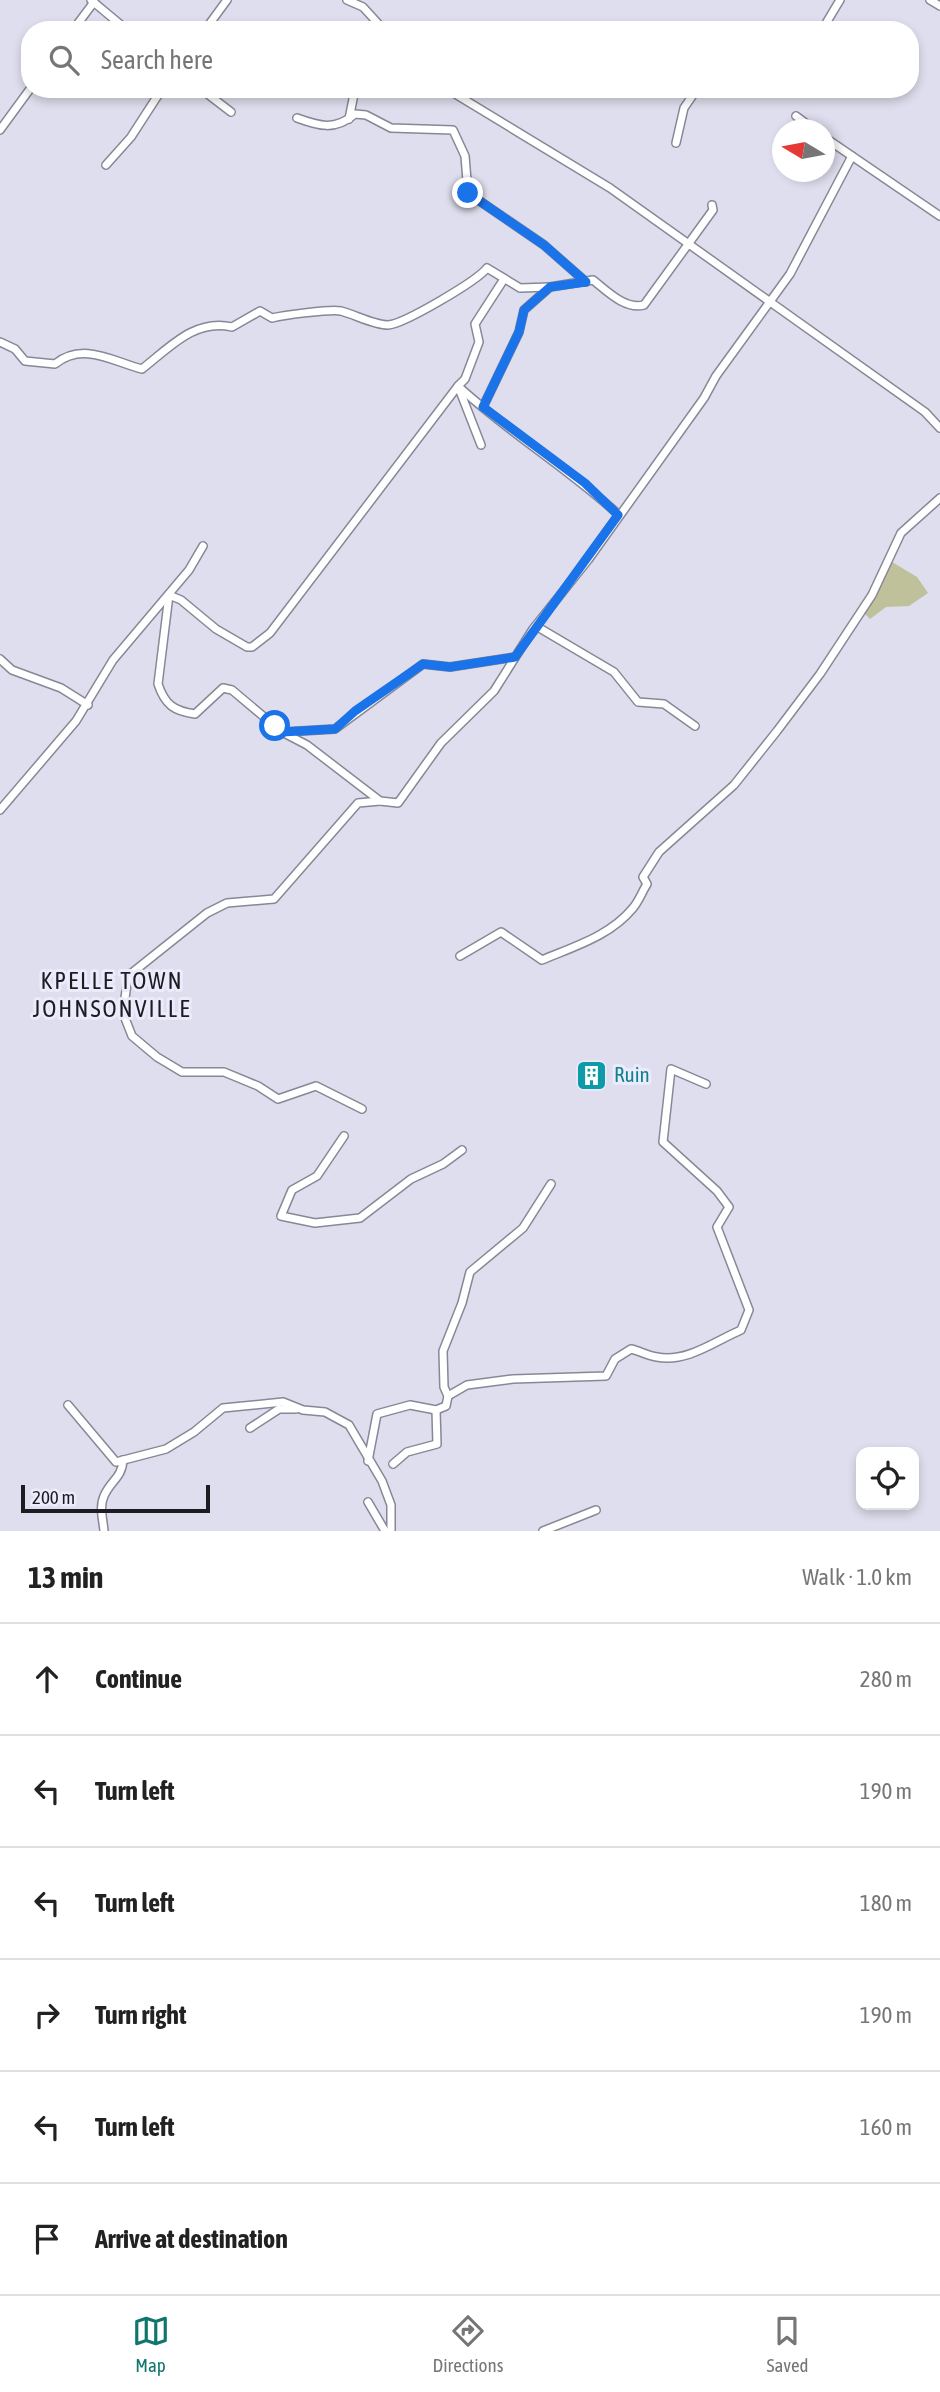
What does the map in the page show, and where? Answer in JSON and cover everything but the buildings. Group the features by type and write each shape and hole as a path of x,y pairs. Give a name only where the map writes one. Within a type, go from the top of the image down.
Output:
{"street":[{"path":"212,21 227,0"},
{"path":"347,0 363,7 376,21"},
{"path":"827,21 840,0"},
{"path":"930,0 940,6"},
{"path":"79,21 92,1 116,21"},
{"path":"0,130 23,98"},
{"path":"106,164 131,137 156,98"},
{"path":"213,98 231,112"},
{"path":"349,119 353,98"},
{"path":"463,98 547,147 687,243 925,412 940,428"},
{"path":"676,143 684,108 691,98"},
{"path":"297,118 323,128 349,119 355,114 366,115 391,128 453,130 465,156 468,193 544,245 586,282"},
{"path":"796,116 800,119"},
{"path":"835,144 940,216"},
{"path":"362,1110 316,1086 278,1099 258,1086 224,1072 182,1072 132,1036 122,1013 128,976 207,913 227,903 274,899 358,803 398,803 441,743 494,691 536,626 704,398 768,302 790,274 852,156"},
{"path":"0,342 15,349 25,361 55,364 66,355 81,353 124,360 130,366 142,369 192,330 218,324 232,327 260,311 272,318 289,313 311,315 338,310 389,325 422,311 487,268 520,288 593,281 615,298 636,307 644,305 713,209 712,205"},
{"path":"0,810 88,705 113,660 133,640 163,598 169,595 181,600 216,629 247,647 259,643 293,604 323,560 465,379 479,342 475,324 504,279"},
{"path":"483,407 519,332 524,310 550,287"},
{"path":"458,386 585,483 618,515"},
{"path":"458,386 481,445"},
{"path":"460,956 501,932 542,960 598,937 620,921 637,902 647,884 643,877 645,871 659,852 734,785 777,731 820,674 872,595 901,533 940,498"},
{"path":"203,546 169,595 158,684 162,698 174,710 195,714 223,688 232,690 282,732 307,745 380,801"},
{"path":"536,626 614,672 638,702 664,704 695,726"},
{"path":"282,732 335,729 355,711 423,664 450,667 515,657"},
{"path":"0,659 12,670 61,688 88,705"},
{"path":"448,1396 467,1385 513,1379 569,1375 606,1376 615,1359 631,1349 655,1357 674,1359 703,1349 741,1330 749,1310 717,1227 729,1207 717,1191 663,1142 671,1069 706,1084"},
{"path":"344,1136 317,1176 292,1190 281,1216 315,1223 360,1218 411,1179 443,1164 462,1150"},
{"path":"368,1462 377,1414 410,1405 436,1410 446,1406 448,1396 444,1387 443,1351 462,1303 470,1272 523,1228 551,1184"},
{"path":"68,1405 116,1462 166,1449 194,1432 223,1408 284,1402 303,1410"},
{"path":"250,1428 279,1409 325,1412 349,1425 368,1462 382,1481 391,1505 391,1531"},
{"path":"393,1464 407,1452 437,1444 436,1410"},
{"path":"104,1531 101,1505 105,1493 122,1475 123,1460"},
{"path":"368,1502 385,1531"},
{"path":"544,1531 596,1510"}],"green space":[{"path":"892,562 917,577 928,593 909,606 886,607 870,619 861,610"}],"place":[{"name":"Ruin","path":"591,1075"}],"district":[{"name":"KPELLE TOWN JOHNSONVILLE","path":"112,995"}],"route":[{"path":"275,726 282,732 335,729 355,711 423,664 450,667 515,657 533,629 588,560 618,515 585,483 483,407 519,332 524,310 550,287 586,282 544,245 499,217 468,193"}]}
